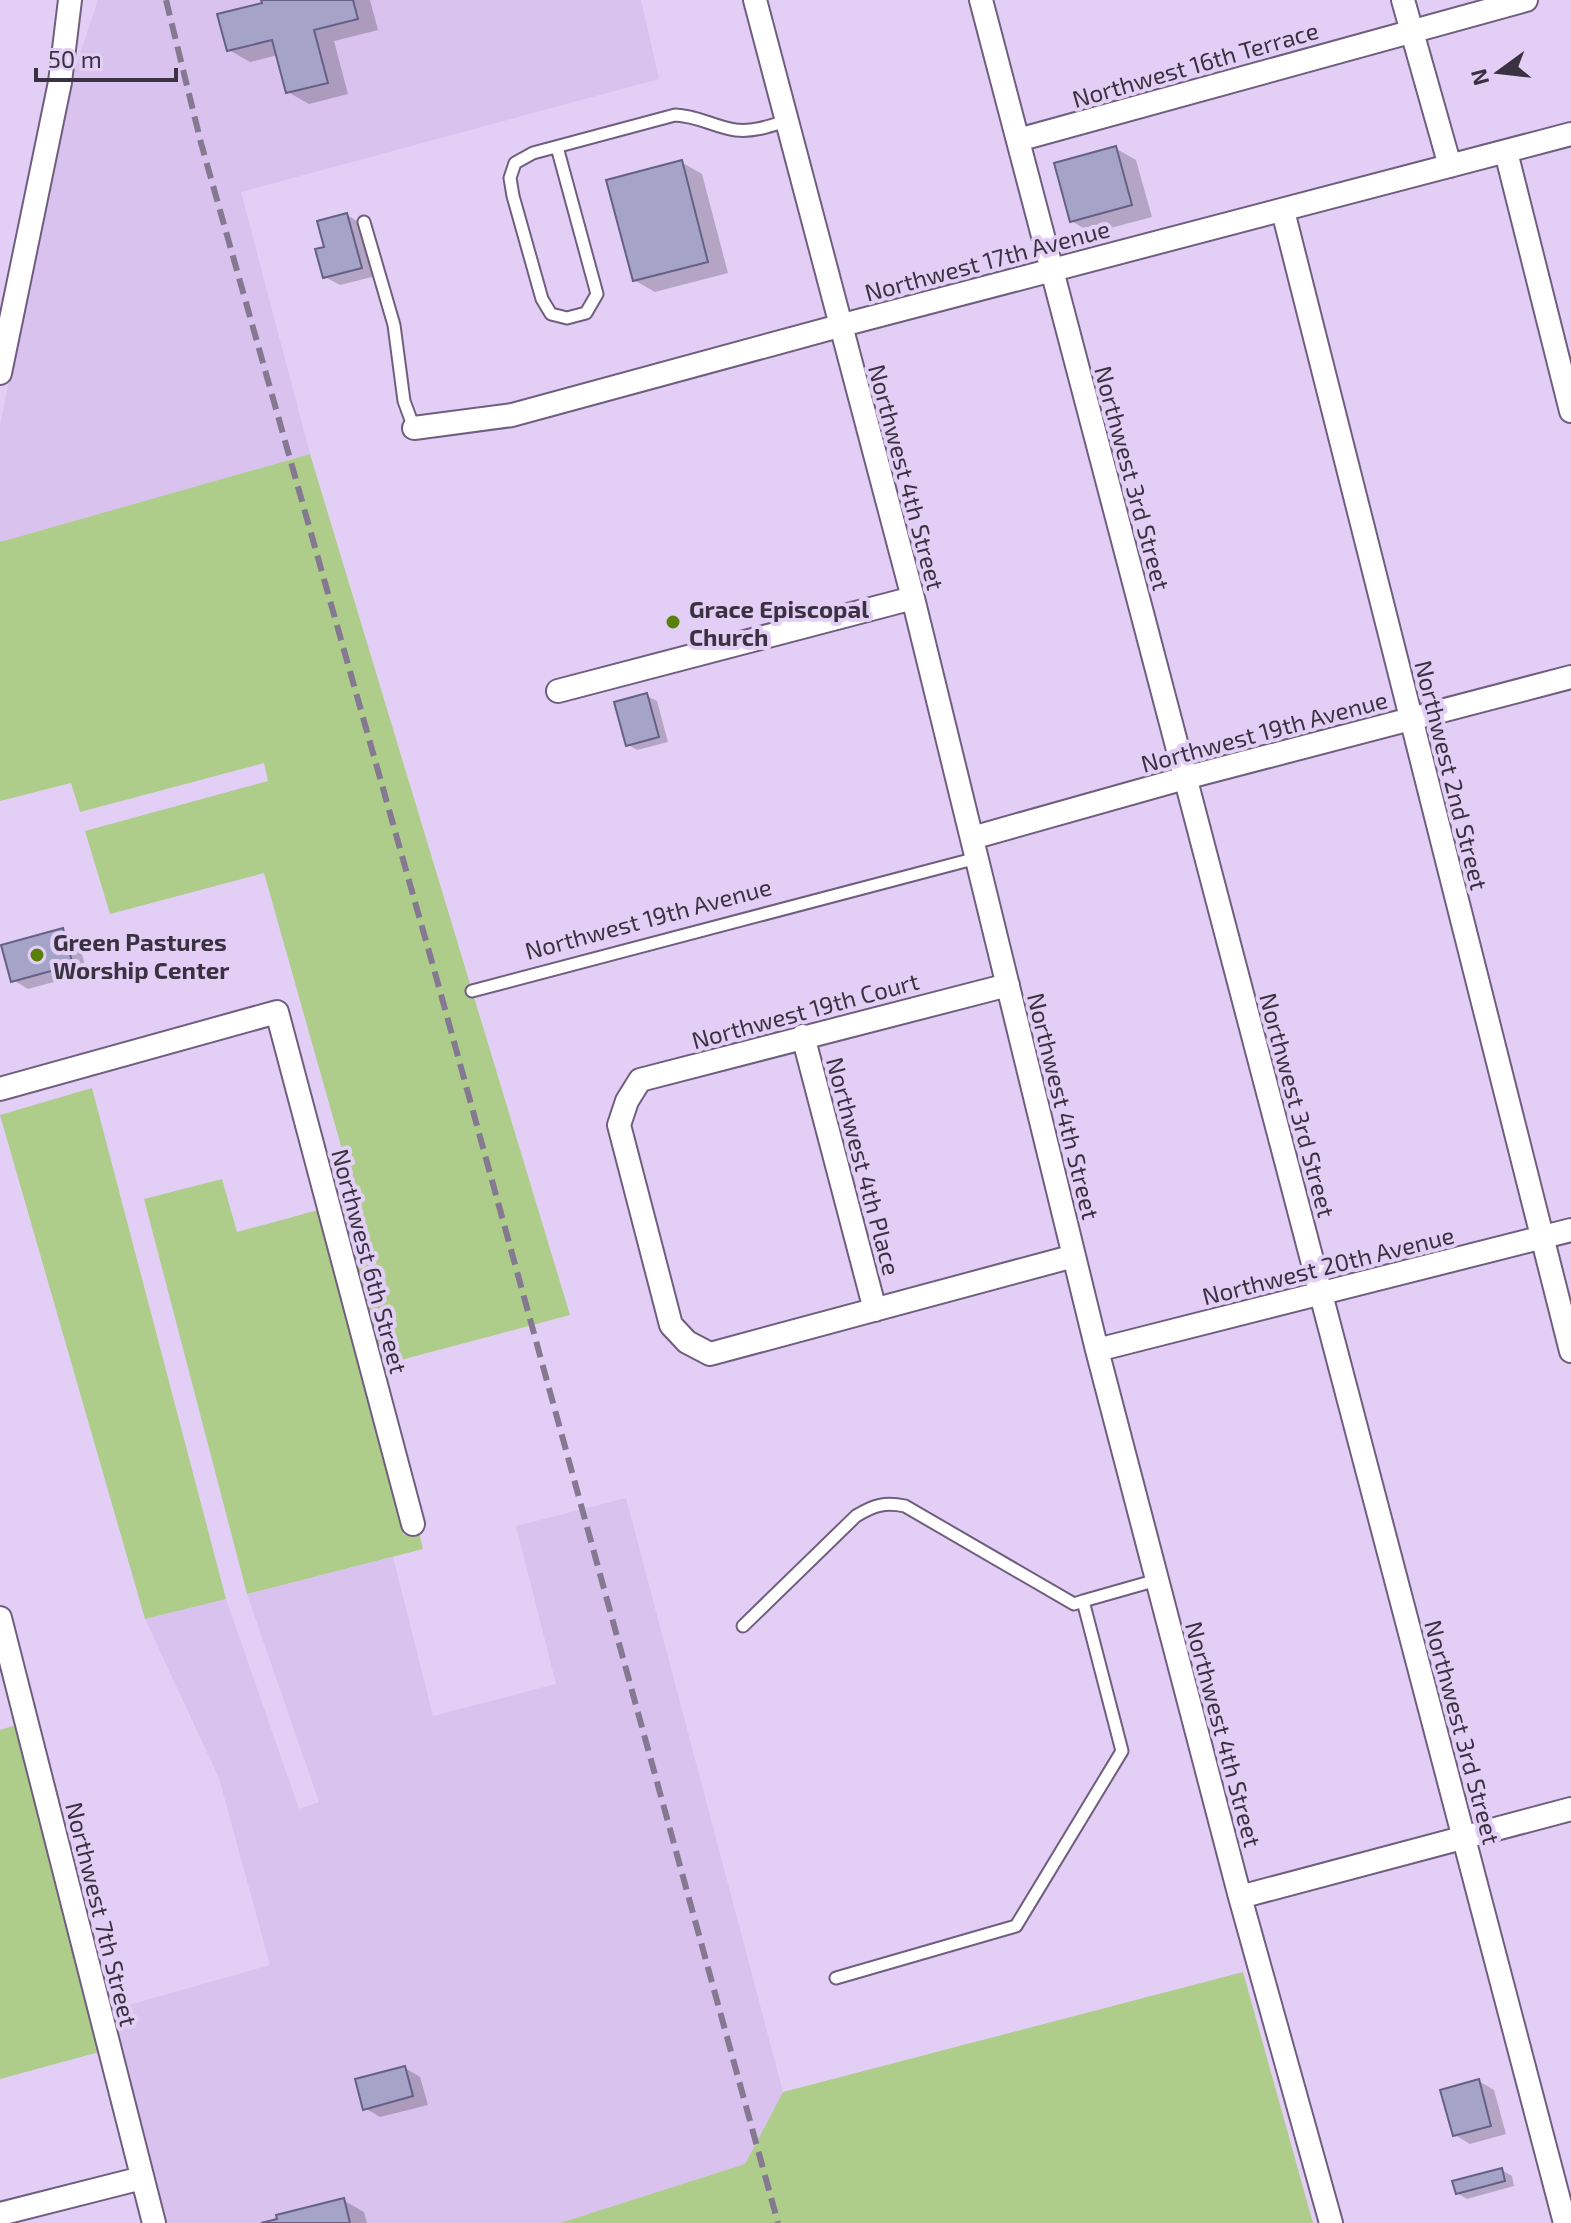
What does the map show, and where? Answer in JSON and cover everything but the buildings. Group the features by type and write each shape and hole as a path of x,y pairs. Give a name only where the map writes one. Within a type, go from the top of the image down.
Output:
{"street":[{"path":"0,373 60,82 70,0"},
{"path":"60,82 87,0"},
{"name":"Northwest 4th Street","path":"755,0 913,598 1097,1350 1240,1897 1331,2223"},
{"name":"Northwest 3rd Street","path":"981,0 1464,1838 1564,2190 1565,2223"},
{"path":"1403,0 1450,166"},
{"name":"Northwest 16th Terrace","path":"1018,140 1526,0"},
{"name":"Northwest 17th Avenue","path":"414,428 512,415 1571,134"},
{"path":"1506,152 1571,411"},
{"name":"Northwest 2nd Street","path":"1283,211 1571,1351"},
{"path":"558,691 913,598"},
{"name":"Northwest 19th Avenue","path":"974,848 1185,778 1571,677"},
{"name":"Northwest 19th Court","path":"875,1310 710,1354 687,1342 671,1325 619,1125 627,1101 640,1080 1008,985"},
{"name":"Northwest 6th Street","path":"0,1089 277,1012 413,1524"},
{"name":"Northwest 4th Place","path":"803,1036 875,1310"},
{"name":"Northwest 20th Avenue","path":"1097,1350 1571,1230"},
{"path":"875,1310 1074,1256"},
{"name":"Northwest 7th Street","path":"0,1618 154,2223"},
{"path":"1240,1897 1571,1809"},
{"path":"0,2214 142,2178"}],"lane":[{"path":"557,147 597,294 586,313 567,318 551,314 542,299 510,178 515,163 533,153 675,115 695,116 736,130 759,129 786,121"},
{"path":"364,222 394,325 404,401 414,428"},
{"name":"Northwest 19th Avenue","path":"472,991 974,848"},
{"path":"743,1626 856,1516 871,1507 888,1503 905,1506 1074,1604 1157,1580"},
{"path":"836,1978 1016,1926 1122,1751 1083,1601"}],"shaded area":[{"path":"98,0 641,0 659,79 241,192 310,454 0,542 0,425 70,84"},
{"path":"626,1498 783,2092 745,2164 560,2223 167,2223 111,2010 270,1965 219,1778 145,1619 226,1599 299,1809 319,1802 247,1594 393,1557 433,1716 556,1684 516,1526"}],"green space":[{"path":"310,454 570,1315 382,1365 339,1204 356,1199 264,873 110,914 85,831 268,781 264,763 80,812 71,783 0,801 0,542"},
{"path":"92,1088 226,1599 145,1619 0,1115"},
{"path":"222,1179 237,1232 318,1210 404,1535 419,1532 423,1549 247,1594 144,1199"},
{"path":"16,1725 99,2052 0,2079 0,1730"},
{"path":"1243,1972 1313,2223 560,2223 745,2164 783,2092"}],"railway":[{"path":"166,0 201,143 437,980 778,2223"}],"place":[{"name":"Grace Episcopal Church","path":"673,622"},
{"name":"Green Pastures Worship Center","path":"37,955"}]}
